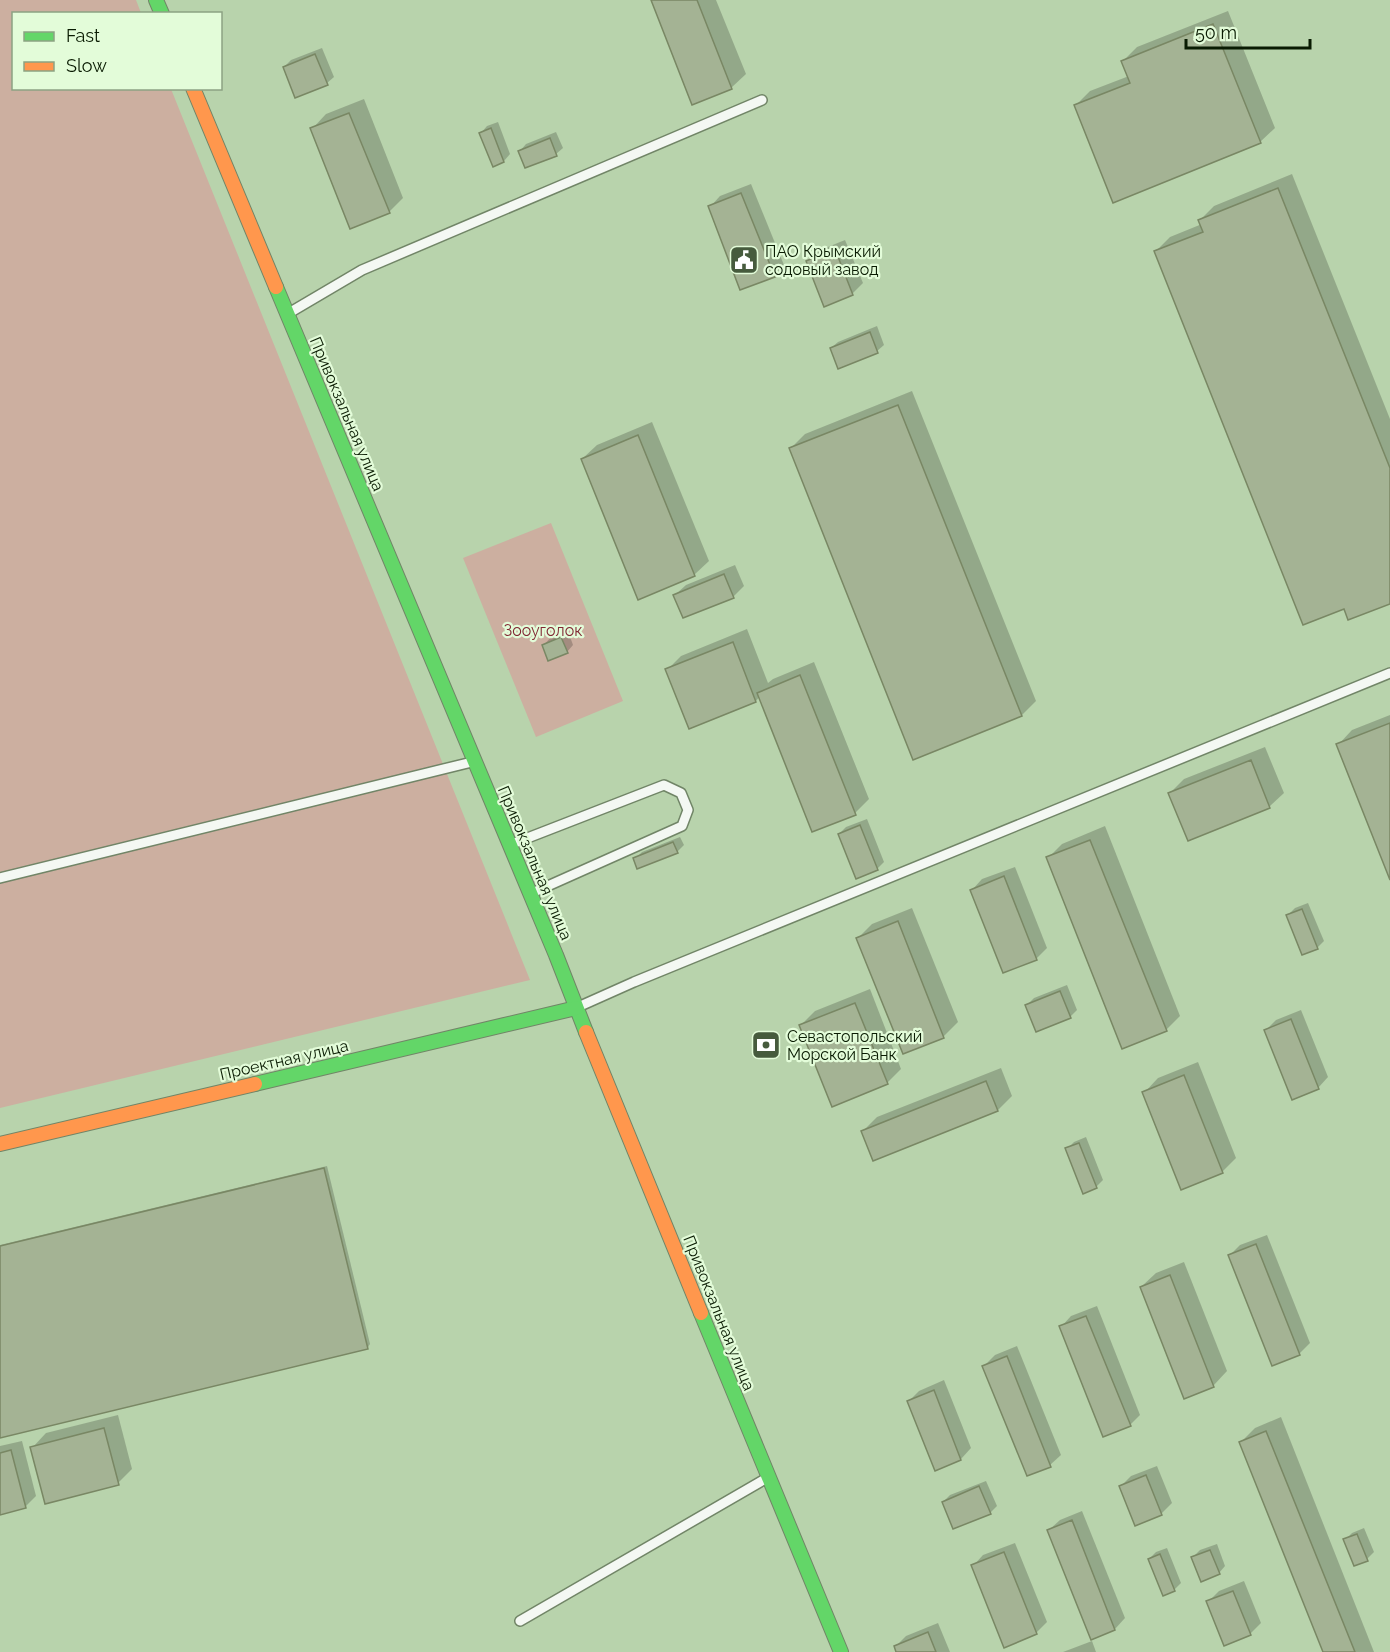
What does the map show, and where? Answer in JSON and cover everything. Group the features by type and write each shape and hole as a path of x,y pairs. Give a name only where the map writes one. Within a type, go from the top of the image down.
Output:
{"main road":[{"name":"Привокзальная улица","path":"194,90 510,845 840,1652"},
{"name":"Проектная улица","path":"0,1144 576,1008"}],"lane":[{"path":"287,314 362,270 762,99"},
{"path":"576,1008 678,964 1390,673"},
{"path":"0,878 474,761"},
{"path":"510,845 664,784 681,793 688,810 682,826 530,894"},
{"path":"520,1622 769,1477"}],"green space":[{"path":"0,0 136,0 141,12 12,12 12,90 171,90 530,980 0,1108"},
{"name":"Зооуголок","path":"551,523 623,701 536,737 463,558"}],"building":[{"path":"651,0 697,0 732,89 692,105"},
{"path":"1213,24 1261,143 1113,203 1074,105 1130,83 1121,61"},
{"path":"315,54 328,85 295,98 283,67"},
{"path":"349,113 390,213 350,229 310,128"},
{"path":"491,128 504,162 493,167 479,133"},
{"path":"550,138 557,156 525,168 518,151"},
{"path":"1278,188 1390,468 1390,604 1348,620 1344,609 1303,625 1154,251 1203,232 1198,220"},
{"path":"741,193 775,277 740,290 708,206"},
{"path":"835,249 853,295 824,307 806,261"},
{"path":"870,332 878,353 838,369 830,348"},
{"path":"898,405 1022,716 913,760 789,448"},
{"path":"638,435 695,576 638,600 581,459"},
{"path":"724,574 734,598 683,618 673,595"},
{"path":"561,637 568,653 548,661 542,645"},
{"path":"733,642 756,702 689,729 665,669"},
{"path":"800,675 856,815 812,832 757,693"},
{"path":"1390,723 1390,880 1336,744"},
{"path":"1251,760 1270,808 1188,841 1168,793"},
{"path":"860,825 878,870 856,879 838,834"},
{"path":"1090,840 1167,1031 1122,1049 1046,857"},
{"path":"673,842 678,853 637,869 633,858"},
{"path":"1004,876 1037,960 1003,973 970,890"},
{"path":"1302,909 1318,949 1302,955 1286,915"},
{"path":"898,921 944,1038 903,1054 856,938"},
{"path":"1060,991 1071,1018 1036,1032 1025,1005"},
{"path":"855,1003 888,1084 832,1107 799,1025"},
{"path":"1291,1019 1319,1089 1292,1100 1264,1030"},
{"path":"1184,1075 1223,1173 1181,1190 1142,1092"},
{"path":"986,1081 998,1111 873,1161 861,1131"},
{"path":"1079,1143 1097,1188 1083,1194 1065,1148"},
{"path":"324,1168 368,1349 0,1438 0,1246"},
{"path":"1256,1244 1300,1355 1272,1366 1228,1255"},
{"path":"1170,1275 1214,1387 1184,1399 1140,1287"},
{"path":"1086,1316 1131,1426 1103,1437 1059,1326"},
{"path":"1007,1356 1051,1467 1027,1476 982,1366"},
{"path":"934,1390 961,1460 935,1471 907,1401"},
{"path":"104,1428 119,1485 45,1504 30,1447"},
{"path":"1266,1431 1355,1652 1323,1652 1239,1442"},
{"path":"11,1450 26,1508 0,1515 0,1453"},
{"path":"1146,1475 1162,1515 1135,1526 1119,1486"},
{"path":"979,1486 991,1514 953,1529 942,1502"},
{"path":"1072,1520 1115,1630 1091,1640 1047,1530"},
{"path":"1357,1534 1368,1561 1354,1566 1343,1539"},
{"path":"1210,1550 1220,1574 1201,1582 1191,1557"},
{"path":"1004,1552 1037,1634 1004,1648 971,1565"},
{"path":"1160,1554 1175,1591 1163,1596 1148,1559"},
{"path":"1233,1591 1251,1635 1224,1646 1206,1601"},
{"path":"928,1632 936,1652 896,1652 894,1646"}],"traffic: fast":[{"path":"156,0 161,12"},
{"path":"276,287 556,955 586,1032"},
{"path":"255,1084 576,1008"},
{"path":"701,1313 841,1652"}],"traffic: slow":[{"path":"194,90 276,287"},
{"path":"586,1032 701,1313"},
{"path":"0,1144 255,1084"}],"place":[{"name":"ПАО Крымский содовый завод","path":"744,260"},
{"name":"Севастопольский Морской Банк","path":"766,1045"}]}
